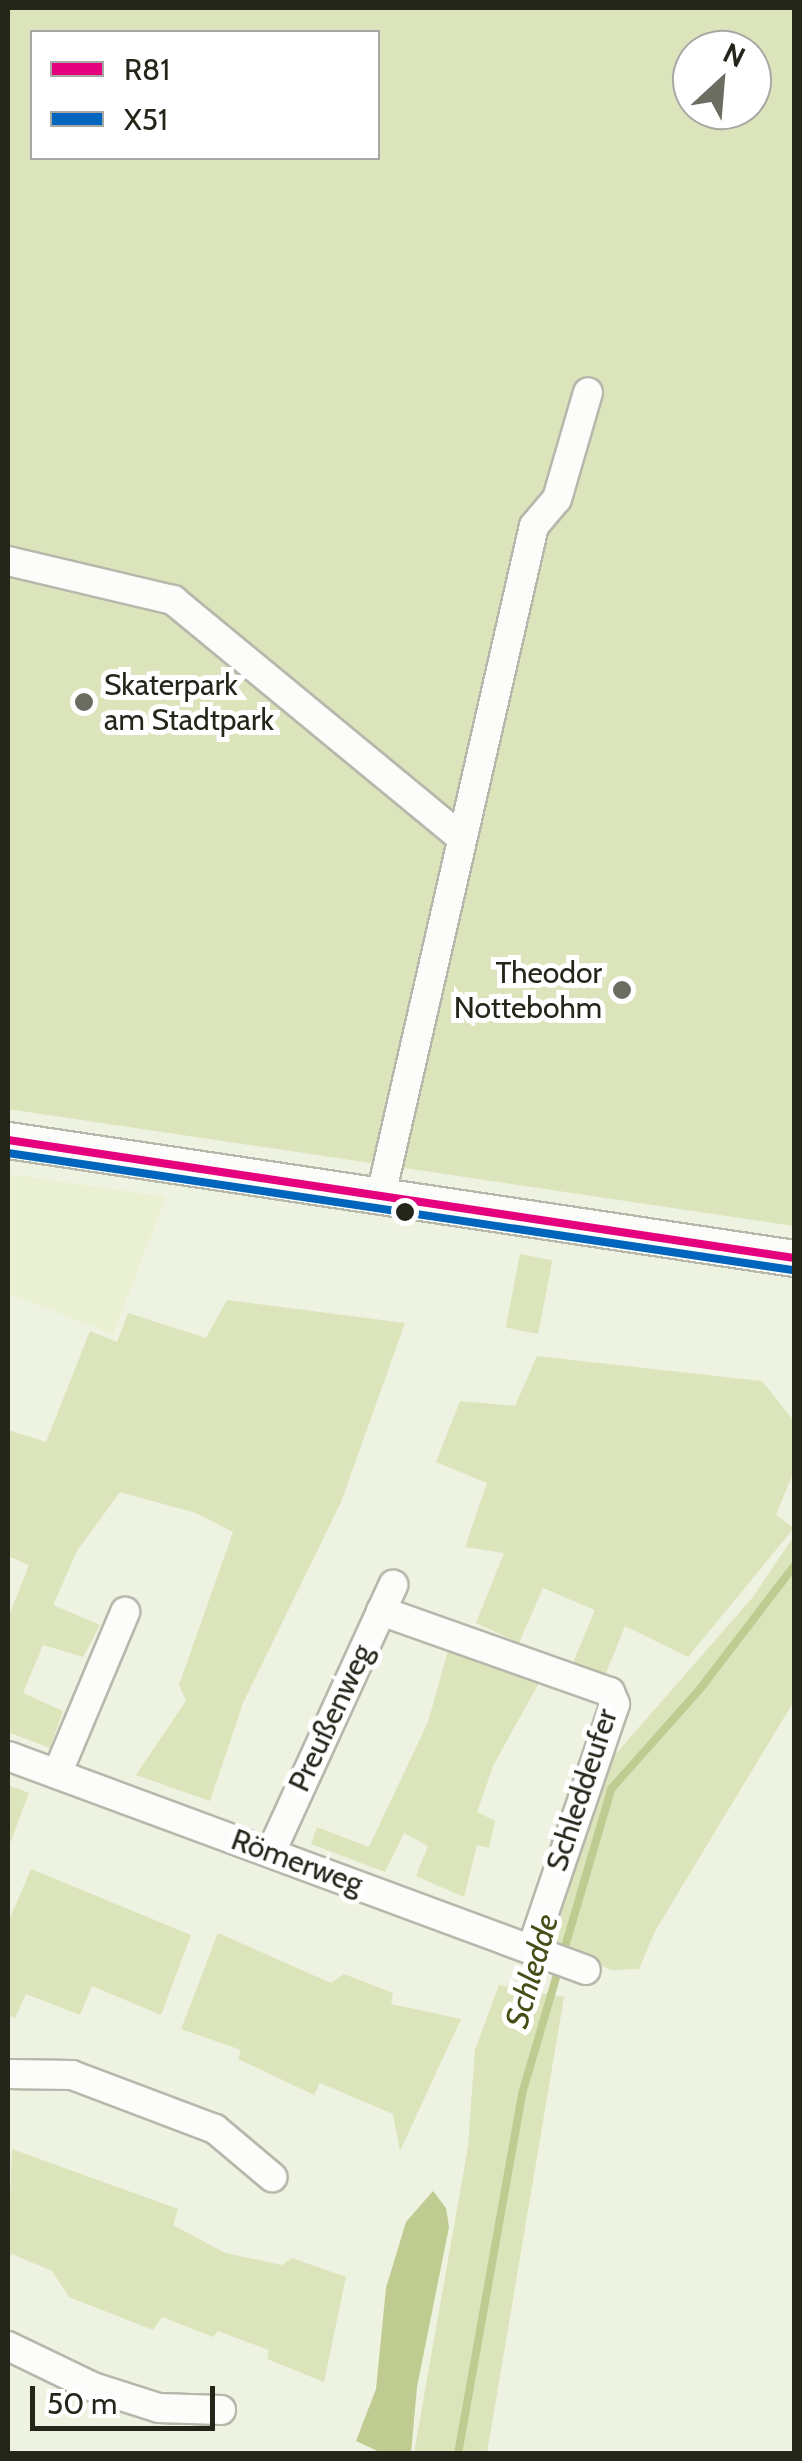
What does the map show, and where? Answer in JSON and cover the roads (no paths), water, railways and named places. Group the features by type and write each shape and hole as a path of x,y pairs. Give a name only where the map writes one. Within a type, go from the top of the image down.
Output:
{"main road":[{"path":"8,1140 794,1258"}],"street":[{"path":"381,1196 534,526 557,499 588,392"},
{"path":"8,561 173,600 460,837"},
{"name":"Preußenweg","path":"271,1852 393,1584"},
{"path":"56,1774 124,1612"},
{"name":"Schleddeufer","path":"381,1612 610,1692 615,1704 532,1948"},
{"name":"Römerweg","path":"8,1756 586,1970"},
{"path":"8,2074 72,2075 215,2129 272,2177"},
{"path":"8,2346 93,2387 159,2408 222,2410"}],"waterway":[{"name":"Schledde","path":"458,2454 522,2094 611,1789 700,1689 794,1566"}],"place":[{"name":"Skaterpark am Stadtpark","path":"84,702"},
{"name":"Theodor Nottebohm","path":"622,990"}]}
